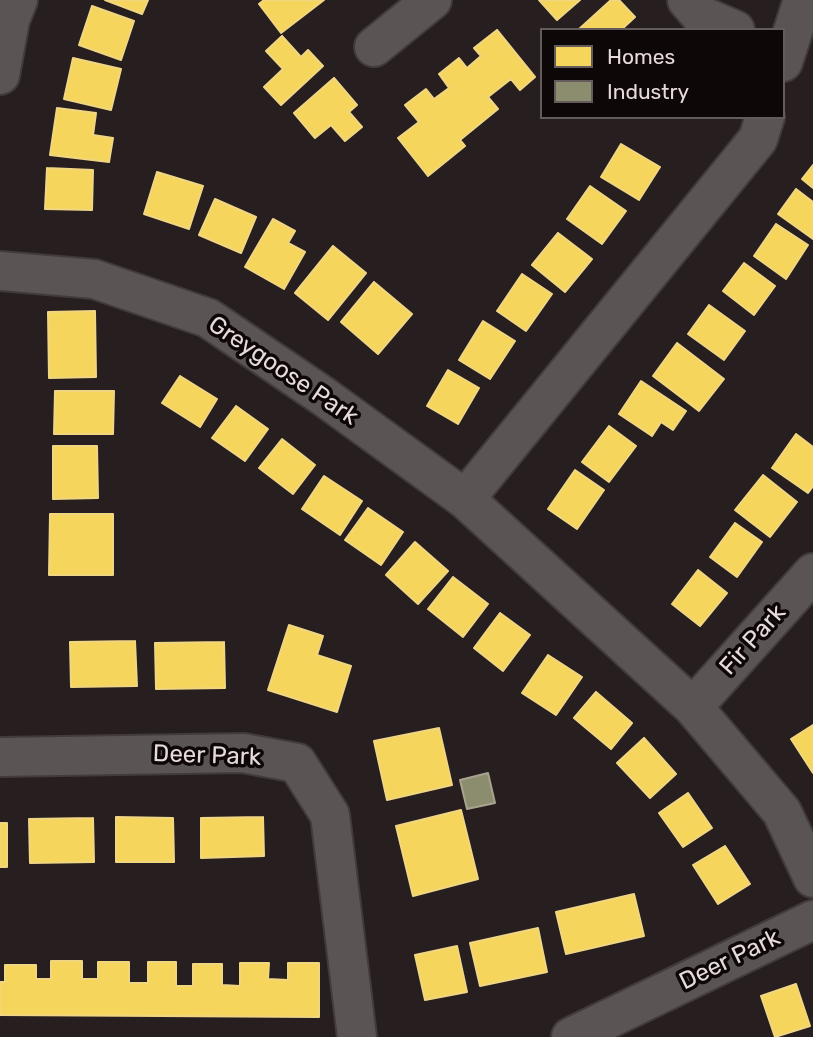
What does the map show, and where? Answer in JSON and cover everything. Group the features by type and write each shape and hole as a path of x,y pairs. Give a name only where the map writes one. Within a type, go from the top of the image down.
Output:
{"street":[{"path":"0,75 10,20 18,0"},
{"path":"374,47 432,0"},
{"path":"687,0 700,15 730,28"},
{"path":"785,52 803,0"},
{"path":"465,499 758,139 764,119"},
{"name":"Greygoose Park","path":"0,271 94,279 208,318 323,396 465,499 693,707 782,811 813,878"},
{"name":"Fir Park","path":"693,707 813,573"},
{"name":"Deer Park","path":"0,757 243,753 296,763 330,816 357,1037"},
{"name":"Deer Park","path":"571,1037 813,920"}],"building: Homes":[{"path":"105,0 148,0 142,14"},
{"path":"264,0 324,0 281,33 259,4"},
{"path":"539,0 580,0 557,20"},
{"path":"611,0 619,0 635,17 623,28 580,28"},
{"path":"92,6 134,21 121,60 79,45"},
{"path":"497,30 535,77 520,90 511,79 488,97 498,109 460,140 465,146 428,176 398,138 419,122 405,105 426,89 434,99 449,88 439,74 459,58 467,68 481,56 474,48"},
{"path":"282,36 301,57 308,50 323,66 281,105 264,87 283,69 266,51"},
{"path":"73,58 121,69 111,110 64,99"},
{"path":"334,78 357,105 349,112 362,127 345,141 331,125 315,138 294,113"},
{"path":"57,108 96,113 93,135 113,138 109,162 50,155"},
{"path":"621,144 660,167 639,200 601,177"},
{"path":"813,165 813,188 802,179"},
{"path":"47,168 93,170 92,210 45,209"},
{"path":"157,172 203,186 189,229 144,214"},
{"path":"590,186 626,211 602,244 567,219"},
{"path":"796,189 813,202 813,239 778,214"},
{"path":"215,199 256,217 241,253 199,235"},
{"path":"273,219 295,231 288,243 305,252 284,289 245,267"},
{"path":"776,224 808,245 786,279 754,256"},
{"path":"558,233 592,259 565,292 532,265"},
{"path":"333,246 366,273 328,320 295,293"},
{"path":"744,263 775,286 754,315 723,291"},
{"path":"522,274 552,294 526,331 497,311"},
{"path":"374,282 412,314 378,354 341,322"},
{"path":"709,305 745,331 724,360 688,334"},
{"path":"95,311 96,377 49,378 48,312"},
{"path":"483,321 515,341 490,379 459,360"},
{"path":"677,343 724,379 699,411 653,376"},
{"path":"448,370 479,388 458,424 427,406"},
{"path":"180,376 217,399 200,427 162,403"},
{"path":"641,381 686,411 673,430 661,422 652,436 619,414"},
{"path":"55,391 114,391 113,434 54,434"},
{"path":"236,406 268,429 245,461 212,438"},
{"path":"609,426 636,446 609,482 582,462"},
{"path":"796,434 813,447 813,486 808,493 772,468"},
{"path":"282,439 315,465 293,494 259,468"},
{"path":"53,446 97,446 98,498 53,499"},
{"path":"575,470 604,490 577,529 548,509"},
{"path":"763,475 797,502 770,537 735,510"},
{"path":"324,476 362,501 340,535 302,509"},
{"path":"368,508 403,532 381,565 345,540"},
{"path":"50,514 113,514 113,575 49,575"},
{"path":"735,523 762,542 737,577 710,557"},
{"path":"415,542 448,571 418,604 386,575"},
{"path":"698,570 727,593 700,626 672,604"},
{"path":"453,577 488,604 463,637 428,609"},
{"path":"500,613 530,635 503,671 474,648"},
{"path":"289,625 323,636 317,655 351,666 337,712 268,690"},
{"path":"135,641 137,686 71,687 70,642"},
{"path":"224,642 225,688 156,689 155,643"},
{"path":"548,655 582,677 556,715 522,693"},
{"path":"596,692 632,723 611,749 574,718"},
{"path":"813,725 813,773 791,739"},
{"path":"439,728 452,785 387,800 374,741"},
{"path":"644,738 676,774 650,798 617,763"},
{"path":"688,793 712,828 683,847 659,813"},
{"path":"461,810 478,879 413,896 396,826"},
{"path":"116,817 173,818 174,862 116,862"},
{"path":"263,817 264,856 201,858 201,818"},
{"path":"93,818 94,862 30,863 29,819"},
{"path":"0,823 7,823 7,867 0,867"},
{"path":"725,846 750,884 718,904 693,865"},
{"path":"634,894 644,936 566,954 556,912"},
{"path":"538,928 547,972 480,986 470,943"},
{"path":"457,946 467,992 425,1000 415,955"},
{"path":"51,961 82,961 82,979 98,979 98,962 129,962 129,983 148,983 148,962 176,962 176,986 193,986 193,964 222,964 222,985 240,986 240,963 269,963 268,979 288,980 288,963 319,963 319,1017 0,1015 0,982 5,982 5,965 36,965 36,979 51,979"},
{"path":"796,984 810,1026 775,1037 761,996"}],"building: Industry":[{"path":"488,773 495,803 467,809 460,780"}]}
